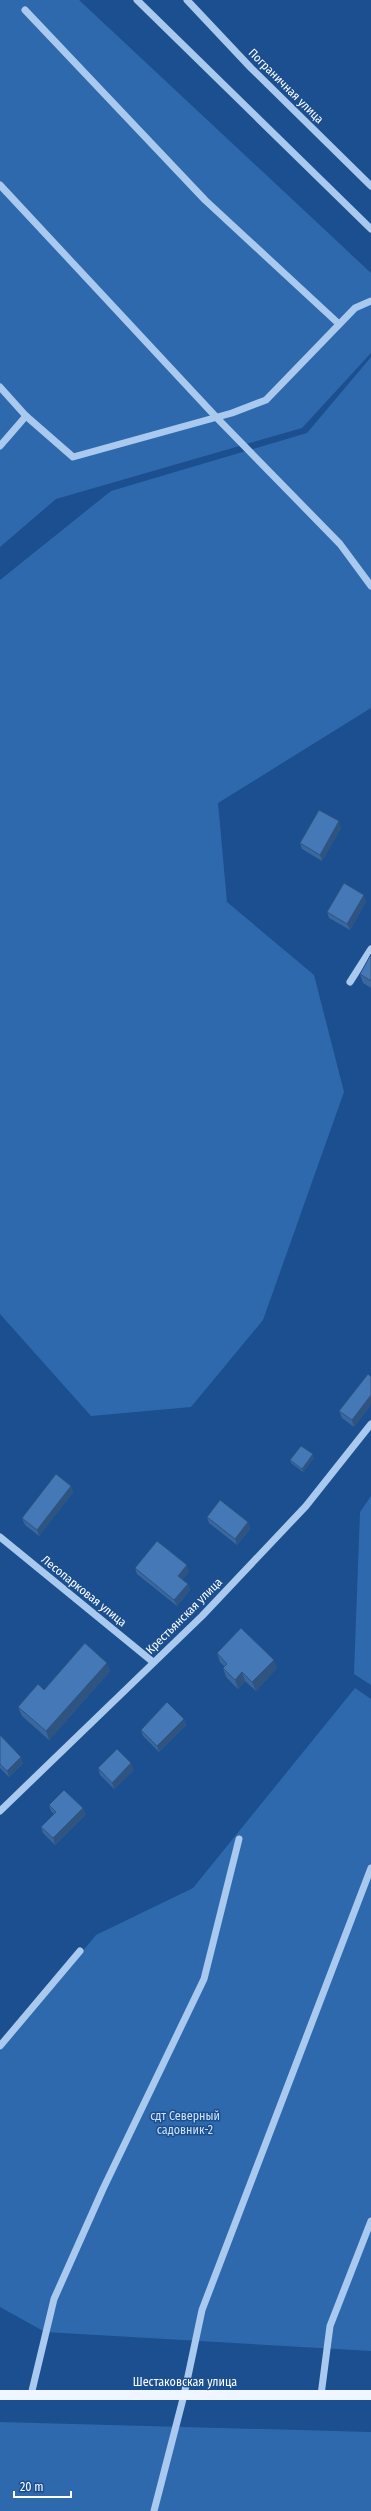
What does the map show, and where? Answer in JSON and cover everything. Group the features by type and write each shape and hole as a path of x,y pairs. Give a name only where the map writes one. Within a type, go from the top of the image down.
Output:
{"main road":[{"name":"Шестаковская улица","path":"0,2395 371,2395"}],"street":[{"path":"137,0 371,229"},
{"name":"Пограничная улица","path":"187,0 251,68 371,186"},
{"path":"25,10 204,200 339,324"},
{"path":"0,185 217,418 340,544 371,586"},
{"path":"0,387 26,416 73,457 217,418 266,400 355,308 371,301"},
{"path":"0,446 26,416"},
{"path":"350,982 371,949"},
{"name":"Крестьянская улица","path":"0,1811 202,1616 306,1506 371,1424"},
{"name":"Лесопарковая улица","path":"0,1537 153,1662"},
{"path":"31,2395 54,2299 103,2189 204,1980 239,1839"},
{"path":"154,2511 184,2395 202,2310 371,1868"},
{"path":"0,2046 80,1951"},
{"path":"321,2395 330,2326 371,2221"}],"green space":[{"path":"0,0 79,0 371,273 371,353 302,428 56,499 0,547"},
{"path":"371,357 371,708 218,803 227,902 314,975 344,1092 263,1320 191,1407 91,1416 0,1314 0,580 111,491 307,433"},
{"path":"371,1496 371,1685 354,1674 360,1512"},
{"name":"сдт Северный садовник-2","path":"355,1688 371,1699 371,2351 45,2332 0,2307 0,2051 96,1935 193,1888"},
{"path":"0,2422 371,2432 371,2511 0,2511"}],"building":[{"path":"319,810 339,821 320,855 300,843"},
{"path":"344,883 364,895 347,924 327,912"},
{"path":"371,954 371,981 360,974"},
{"path":"368,1374 371,1377 371,1395 352,1420 339,1411"},
{"path":"301,1446 313,1454 302,1469 290,1460"},
{"path":"56,1474 71,1486 37,1530 22,1518"},
{"path":"220,1500 248,1522 235,1539 207,1517"},
{"path":"157,1541 187,1565 178,1576 188,1584 174,1600 135,1568"},
{"path":"241,1628 274,1660 252,1682 242,1672 235,1680 223,1668 227,1664 217,1653"},
{"path":"85,1643 107,1663 46,1731 18,1707 38,1684 44,1690"},
{"path":"167,1702 184,1719 157,1746 141,1730"},
{"path":"0,1735 21,1757 7,1771 0,1764"},
{"path":"117,1749 131,1763 112,1783 98,1768"},
{"path":"64,1790 83,1808 53,1838 41,1827 56,1812 49,1805"}]}
